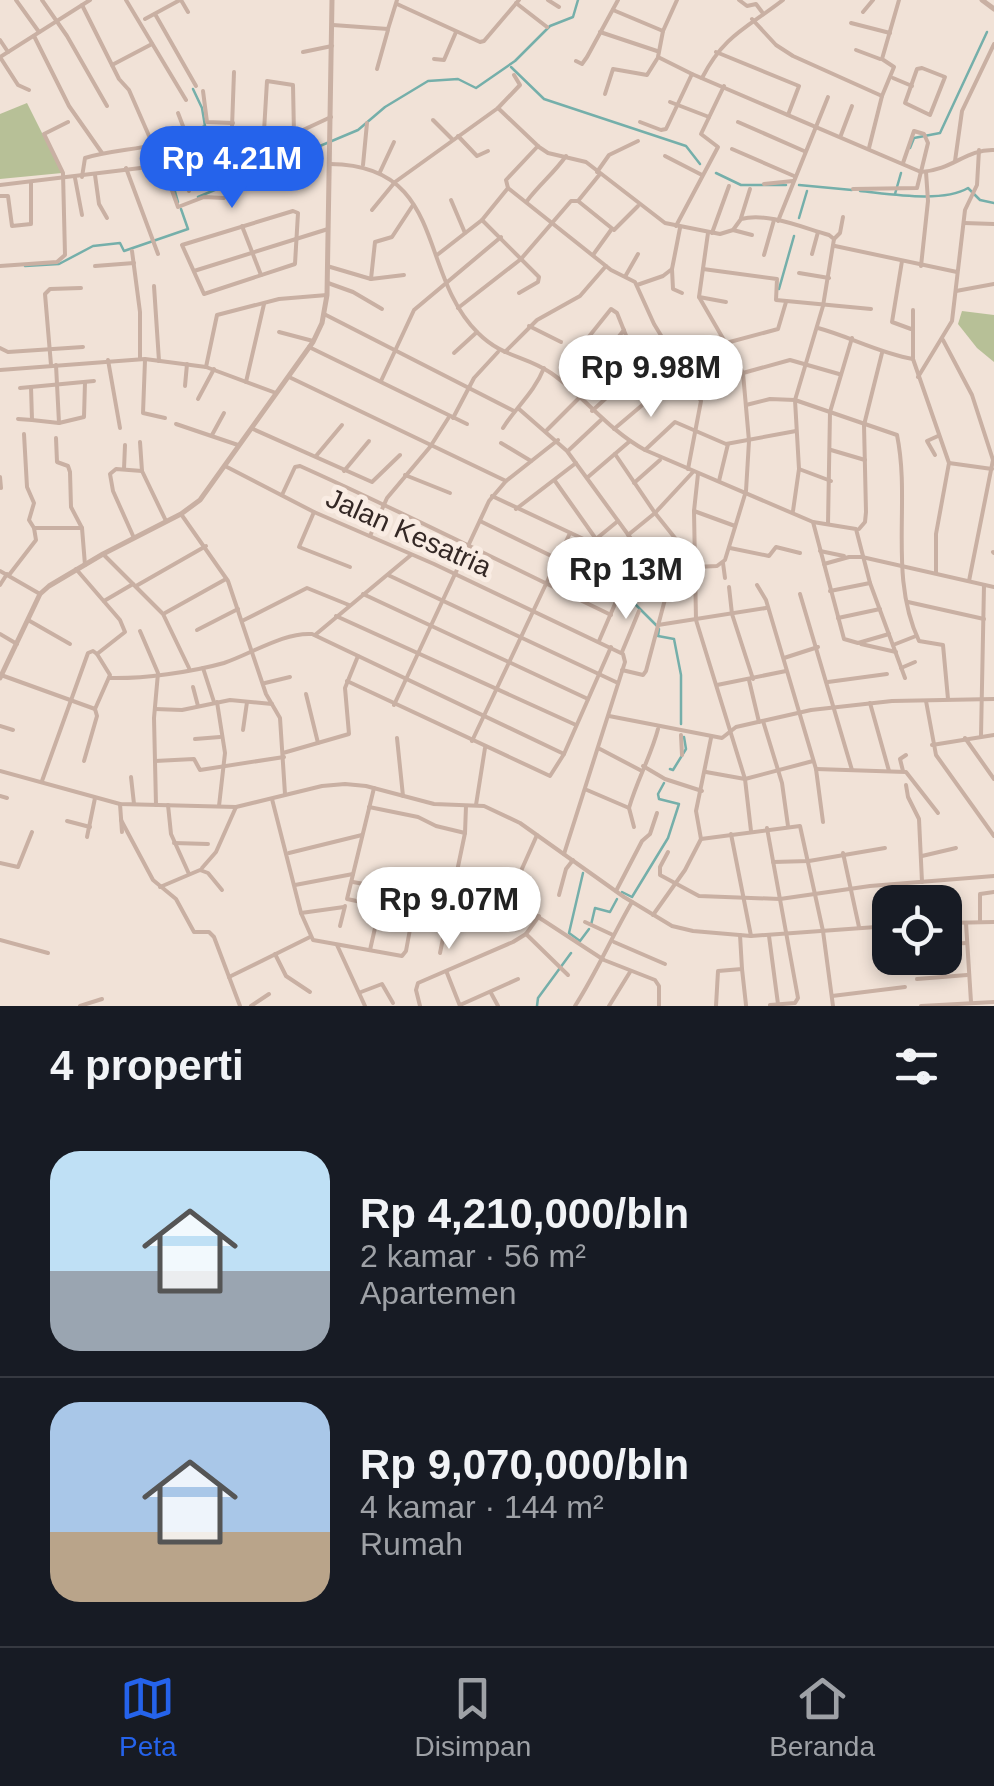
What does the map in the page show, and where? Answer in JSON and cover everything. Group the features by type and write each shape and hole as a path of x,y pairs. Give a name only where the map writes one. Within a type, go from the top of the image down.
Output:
{"street":[{"path":"16,0 37,34 69,106 102,152"},
{"path":"42,0 107,106"},
{"path":"29,90 18,85 0,57 90,0"},
{"path":"126,0 186,100"},
{"path":"146,18 180,0 188,12"},
{"path":"95,709 0,676 40,594 76,569 182,514 200,500 311,344 327,296 332,0"},
{"path":"548,0 559,7"},
{"path":"576,60 582,64 618,0"},
{"path":"605,94 613,69 647,75 676,0"},
{"path":"739,0 746,6 756,4 763,13"},
{"path":"702,78 716,52 731,36 783,0"},
{"path":"863,12 873,0"},
{"path":"882,59 900,0"},
{"path":"982,0 994,9"},
{"path":"377,69 397,2 484,41 517,2 547,27"},
{"path":"82,6 112,66 129,90 153,145"},
{"path":"613,10 664,31"},
{"path":"155,14 196,86"},
{"path":"752,20 793,56 882,96"},
{"path":"851,23 890,33"},
{"path":"332,25 388,29"},
{"path":"434,59 445,58 456,31"},
{"path":"600,32 924,172 956,164 979,149 994,150"},
{"path":"0,40 8,52"},
{"path":"112,66 152,44"},
{"path":"956,164 962,111 994,44"},
{"path":"303,52 332,46"},
{"path":"856,50 894,65 869,148"},
{"path":"716,52 799,86 788,115"},
{"path":"919,68 944,75 931,115 906,104 912,86 919,68"},
{"path":"231,155 234,72"},
{"path":"640,122 664,130 692,74"},
{"path":"372,210 395,182 498,108 520,87 514,75"},
{"path":"892,77 912,86"},
{"path":"263,150 266,82 293,86 294,135"},
{"path":"682,293 673,289 678,228 718,147 702,136 724,86"},
{"path":"202,90 207,122 233,123"},
{"path":"764,255 828,96"},
{"path":"670,102 709,117"},
{"path":"841,135 852,106"},
{"path":"498,108 538,146 580,159 638,205 678,228 724,234 733,230 741,220 750,189"},
{"path":"82,177 84,158 153,145 186,134 178,113"},
{"path":"0,185 166,163 190,162 216,170 331,118"},
{"path":"434,120 477,156 488,151"},
{"path":"0,266 57,262 64,258 64,179 44,134 68,122"},
{"path":"738,122 804,151"},
{"path":"363,166 367,124"},
{"path":"853,189 917,188 928,144 924,135 903,125"},
{"path":"902,164 914,131"},
{"path":"578,202 609,155 638,140"},
{"path":"380,172 394,142"},
{"path":"538,146 506,180 508,188 606,266 637,285 654,324 700,401 693,472 696,620 745,779 751,831"},
{"path":"732,149 794,178"},
{"path":"918,376 952,320 964,222 979,149"},
{"path":"190,162 212,155 231,155 237,160"},
{"path":"526,202 566,156"},
{"path":"665,156 702,175"},
{"path":"181,162 190,191"},
{"path":"166,163 180,207 204,197 224,198"},
{"path":"330,164 363,166 395,182 437,254 458,308 477,332 501,352 544,368 614,429 645,450 812,522 848,525 857,530"},
{"path":"126,168 158,254"},
{"path":"921,266 928,194 924,172"},
{"path":"95,175 99,204 107,218"},
{"path":"75,178 82,216"},
{"path":"764,184 794,178"},
{"path":"0,196 8,196 12,226 32,224 31,182"},
{"path":"725,578 722,563 746,491 749,441 743,372 699,297 710,233 729,186"},
{"path":"437,254 482,220 508,188"},
{"path":"451,200 465,234"},
{"path":"458,308 521,259 570,200 612,229"},
{"path":"593,254 638,205"},
{"path":"371,279 374,242 392,237 412,206"},
{"path":"298,213 295,264 206,295 182,245 242,226 298,213"},
{"path":"793,513 800,469 796,400 843,217"},
{"path":"482,220 540,279 518,293"},
{"path":"741,220 776,220 818,232 834,242 957,272"},
{"path":"964,222 994,224"},
{"path":"242,226 261,275"},
{"path":"193,271 328,229"},
{"path":"733,230 752,235"},
{"path":"812,254 818,232"},
{"path":"381,381 414,310 501,236"},
{"path":"132,250 140,312 143,412 165,418"},
{"path":"626,275 638,254"},
{"path":"902,261 892,322 911,329"},
{"path":"94,266 134,263"},
{"path":"328,266 371,279 404,275"},
{"path":"370,536 384,504 430,447 479,371 530,326 580,296 606,266"},
{"path":"703,268 776,279 775,298 786,302 871,309"},
{"path":"637,285 672,269"},
{"path":"799,273 829,278"},
{"path":"327,283 382,309"},
{"path":"956,291 994,284"},
{"path":"154,286 159,361"},
{"path":"60,422 45,294 50,290 82,288"},
{"path":"206,367 217,315 265,302 327,296"},
{"path":"699,297 726,302"},
{"path":"246,382 265,302"},
{"path":"726,343 778,329 786,302"},
{"path":"609,396 572,363 571,357 607,311 616,310 639,368 658,391"},
{"path":"913,310 913,359 949,463 936,534 936,573"},
{"path":"324,314 517,410 558,440 651,568 622,590 599,642"},
{"path":"530,326 561,342"},
{"path":"817,328 852,338 882,353 913,359"},
{"path":"587,376 624,330"},
{"path":"279,332 311,344 467,424"},
{"path":"454,352 477,332"},
{"path":"828,524 830,412 852,338"},
{"path":"943,340 972,395 991,454 992,468 969,581"},
{"path":"0,348 8,352 83,346"},
{"path":"882,353 864,425 866,518 857,530 870,583 905,678"},
{"path":"685,372 735,357"},
{"path":"616,390 635,358"},
{"path":"0,370 142,359 214,369 276,393"},
{"path":"108,360 120,428"},
{"path":"743,372 790,360 841,375"},
{"path":"185,386 187,364"},
{"path":"503,428 544,368"},
{"path":"592,411 639,368"},
{"path":"198,400 214,369"},
{"path":"288,377 506,481"},
{"path":"20,388 94,381"},
{"path":"18,420 60,422 84,417 84,382"},
{"path":"614,429 666,385"},
{"path":"31,387 32,420"},
{"path":"546,431 579,398"},
{"path":"746,406 770,399 796,400 888,430 898,437 900,566 916,636 921,642 943,645 948,699"},
{"path":"211,436 224,413"},
{"path":"569,450 602,419"},
{"path":"645,450 674,423 728,444 796,430"},
{"path":"176,424 241,446"},
{"path":"314,458 342,425"},
{"path":"253,429 374,482 400,455"},
{"path":"0,585 36,540 29,520 34,503 27,487 24,434"},
{"path":"934,455 928,442 938,436"},
{"path":"56,438 56,460 70,472 71,507 82,528 85,564"},
{"path":"394,705 492,496 558,440"},
{"path":"344,471 370,441"},
{"path":"587,478 630,441"},
{"path":"140,442 142,471 167,522"},
{"path":"501,443 531,461"},
{"path":"124,469 125,444"},
{"path":"718,482 728,444"},
{"path":"830,450 865,460"},
{"path":"615,454 695,565"},
{"path":"634,483 662,458"},
{"path":"516,509 576,463"},
{"path":"949,463 992,468"},
{"name":"Jalan Kesatria","path":"225,466 314,512 622,652"},
{"path":"282,495 298,466 421,520 440,534 611,615"},
{"path":"800,469 831,481"},
{"path":"134,538 110,477 113,470 142,471"},
{"path":"628,535 693,472"},
{"path":"405,475 450,493"},
{"path":"0,477 1,488"},
{"path":"555,482 628,584"},
{"path":"492,496 594,541"},
{"path":"694,510 735,526"},
{"path":"314,512 299,547 350,567"},
{"path":"182,514 226,579 282,726 285,796"},
{"path":"480,521 622,590"},
{"path":"579,570 594,541 618,521"},
{"path":"812,522 844,639 894,649 916,636"},
{"path":"34,528 82,528"},
{"path":"472,741 570,533"},
{"path":"104,601 206,546"},
{"path":"730,548 765,555 776,547 800,553"},
{"path":"820,551 994,587"},
{"path":"104,554 163,614 189,669"},
{"path":"316,634 411,556"},
{"path":"824,564 849,557"},
{"path":"695,565 722,563"},
{"path":"76,569 126,630 97,654"},
{"path":"5,574 40,594"},
{"path":"388,575 618,683"},
{"path":"163,614 226,579"},
{"path":"830,591 870,583"},
{"path":"758,585 816,768 823,822"},
{"path":"981,736 984,585"},
{"path":"729,587 732,614 761,722 779,770 788,826"},
{"path":"242,621 306,588 349,605"},
{"path":"622,670 643,675 646,672 668,588"},
{"path":"364,594 588,699"},
{"path":"800,594 852,770"},
{"path":"908,602 984,619"},
{"path":"658,625 768,608"},
{"path":"838,618 880,609"},
{"path":"196,630 238,610"},
{"path":"564,854 625,662 622,652 638,610"},
{"path":"336,616 576,725"},
{"path":"28,620 70,644"},
{"path":"140,631 158,673 156,805"},
{"path":"0,634 16,644"},
{"path":"109,678 204,668 296,635 316,634 564,754"},
{"path":"858,643 889,634"},
{"path":"346,682 547,776 554,773 564,754 611,647"},
{"path":"783,658 818,647"},
{"path":"42,782 69,700 88,654 93,651 110,670 95,709 97,716 84,761"},
{"path":"155,761 194,759 204,770 284,755 349,734 346,682 358,656"},
{"path":"901,668 914,662"},
{"path":"204,668 222,737 219,806"},
{"path":"717,685 786,671"},
{"path":"827,682 887,674"},
{"path":"263,683 290,677"},
{"path":"193,687 198,707"},
{"path":"306,694 318,743"},
{"path":"609,716 725,738 730,732 798,712 926,700 994,699"},
{"path":"926,700 932,745 939,762 994,836"},
{"path":"155,709 170,711 215,702 272,704"},
{"path":"243,730 248,702"},
{"path":"870,704 889,771"},
{"path":"0,726 13,730"},
{"path":"634,826 629,808 659,727"},
{"path":"681,732 682,755"},
{"path":"932,745 994,734"},
{"path":"195,740 222,737"},
{"path":"397,738 403,796"},
{"path":"653,916 701,839 696,818 711,738"},
{"path":"965,738 994,779"},
{"path":"476,805 485,748"},
{"path":"599,748 665,779 702,791"},
{"path":"903,771 900,758 906,754"},
{"path":"706,772 745,779 813,761"},
{"path":"816,768 903,771 938,813"},
{"path":"0,771 120,804 236,807 335,784 374,788 434,804 476,805 501,812 672,926 740,936 872,928"},
{"path":"131,777 134,804"},
{"path":"906,785 918,813 922,882"},
{"path":"340,926 374,788"},
{"path":"586,789 629,808"},
{"path":"88,837 95,798"},
{"path":"272,800 310,937 317,942 404,955 413,912"},
{"path":"120,804 122,832"},
{"path":"168,805 174,843 189,874"},
{"path":"368,806 465,832"},
{"path":"440,952 465,832 466,806"},
{"path":"158,888 200,870 216,852 236,807"},
{"path":"616,890 642,840 650,834 657,813"},
{"path":"121,820 158,888 176,899 194,932 212,934 240,1006"},
{"path":"66,822 90,827"},
{"path":"701,839 767,828 802,827 834,1006"},
{"path":"767,828 798,1000 770,1005"},
{"path":"0,863 18,867 32,832"},
{"path":"731,834 752,936"},
{"path":"288,853 362,835"},
{"path":"487,920 508,897 536,835"},
{"path":"174,843 208,844"},
{"path":"773,862 885,848"},
{"path":"921,856 956,848"},
{"path":"668,852 659,871 674,884 699,896 780,899 994,876"},
{"path":"843,854 860,929"},
{"path":"559,895 573,860"},
{"path":"200,870 208,873 222,890"},
{"path":"295,885 353,874"},
{"path":"352,882 452,900"},
{"path":"478,887 508,897 604,960 657,982 658,1006"},
{"path":"980,922 980,894 994,892"},
{"path":"347,899 446,920"},
{"path":"575,1006 604,960 632,902"},
{"path":"370,950 380,906"},
{"path":"301,913 344,907"},
{"path":"420,1006 416,985 526,934 538,916"},
{"path":"585,922 665,964"},
{"path":"962,922 994,922"},
{"path":"966,922 971,1002"},
{"path":"526,934 568,975"},
{"path":"740,936 746,1005"},
{"path":"768,936 778,1004"},
{"path":"228,977 310,937"},
{"path":"0,940 48,954"},
{"path":"962,942 967,942"},
{"path":"337,944 365,1006"},
{"path":"275,954 286,976 310,992"},
{"path":"716,1006 718,971 742,968"},
{"path":"447,971 460,1006 518,979"},
{"path":"608,1006 630,972"},
{"path":"916,978 969,975"},
{"path":"360,992 382,984 392,1003"},
{"path":"832,996 905,987"},
{"path":"491,992 498,1006"},
{"path":"251,1006 268,994"},
{"path":"80,1006 102,999"},
{"path":"921,1006 993,1004"}],"green space":[{"path":"27,103 62,173 0,179 0,114"},
{"path":"962,311 994,315 994,362 958,324"}],"waterway":[{"path":"198,197 358,130 385,107 428,81 458,79 476,88 515,61 550,26 573,17 578,0"},
{"path":"910,148 914,138 940,133 987,32"},
{"path":"511,67 544,99 686,146 700,164"},
{"path":"187,134 205,126 193,89"},
{"path":"170,142 162,146 178,202"},
{"path":"716,173 741,185 786,185"},
{"path":"895,194 901,173"},
{"path":"799,185 852,190"},
{"path":"860,191 931,196 968,188 980,200 994,203"},
{"path":"799,218 807,191"},
{"path":"25,266 59,264 93,246 120,243 124,251 188,229 181,209"},
{"path":"779,289 794,236"},
{"path":"593,549 605,560"},
{"path":"611,566 620,585"},
{"path":"624,593 657,626"},
{"path":"659,629 658,636 674,639 681,675 681,724"},
{"path":"670,769 686,749 684,737"},
{"path":"622,892 632,897 668,838 679,804 659,799 664,783"},
{"path":"583,873 569,933 580,941 589,929"},
{"path":"591,925 595,908 610,912 617,899"},
{"path":"537,1006 538,998 571,953"}]}
